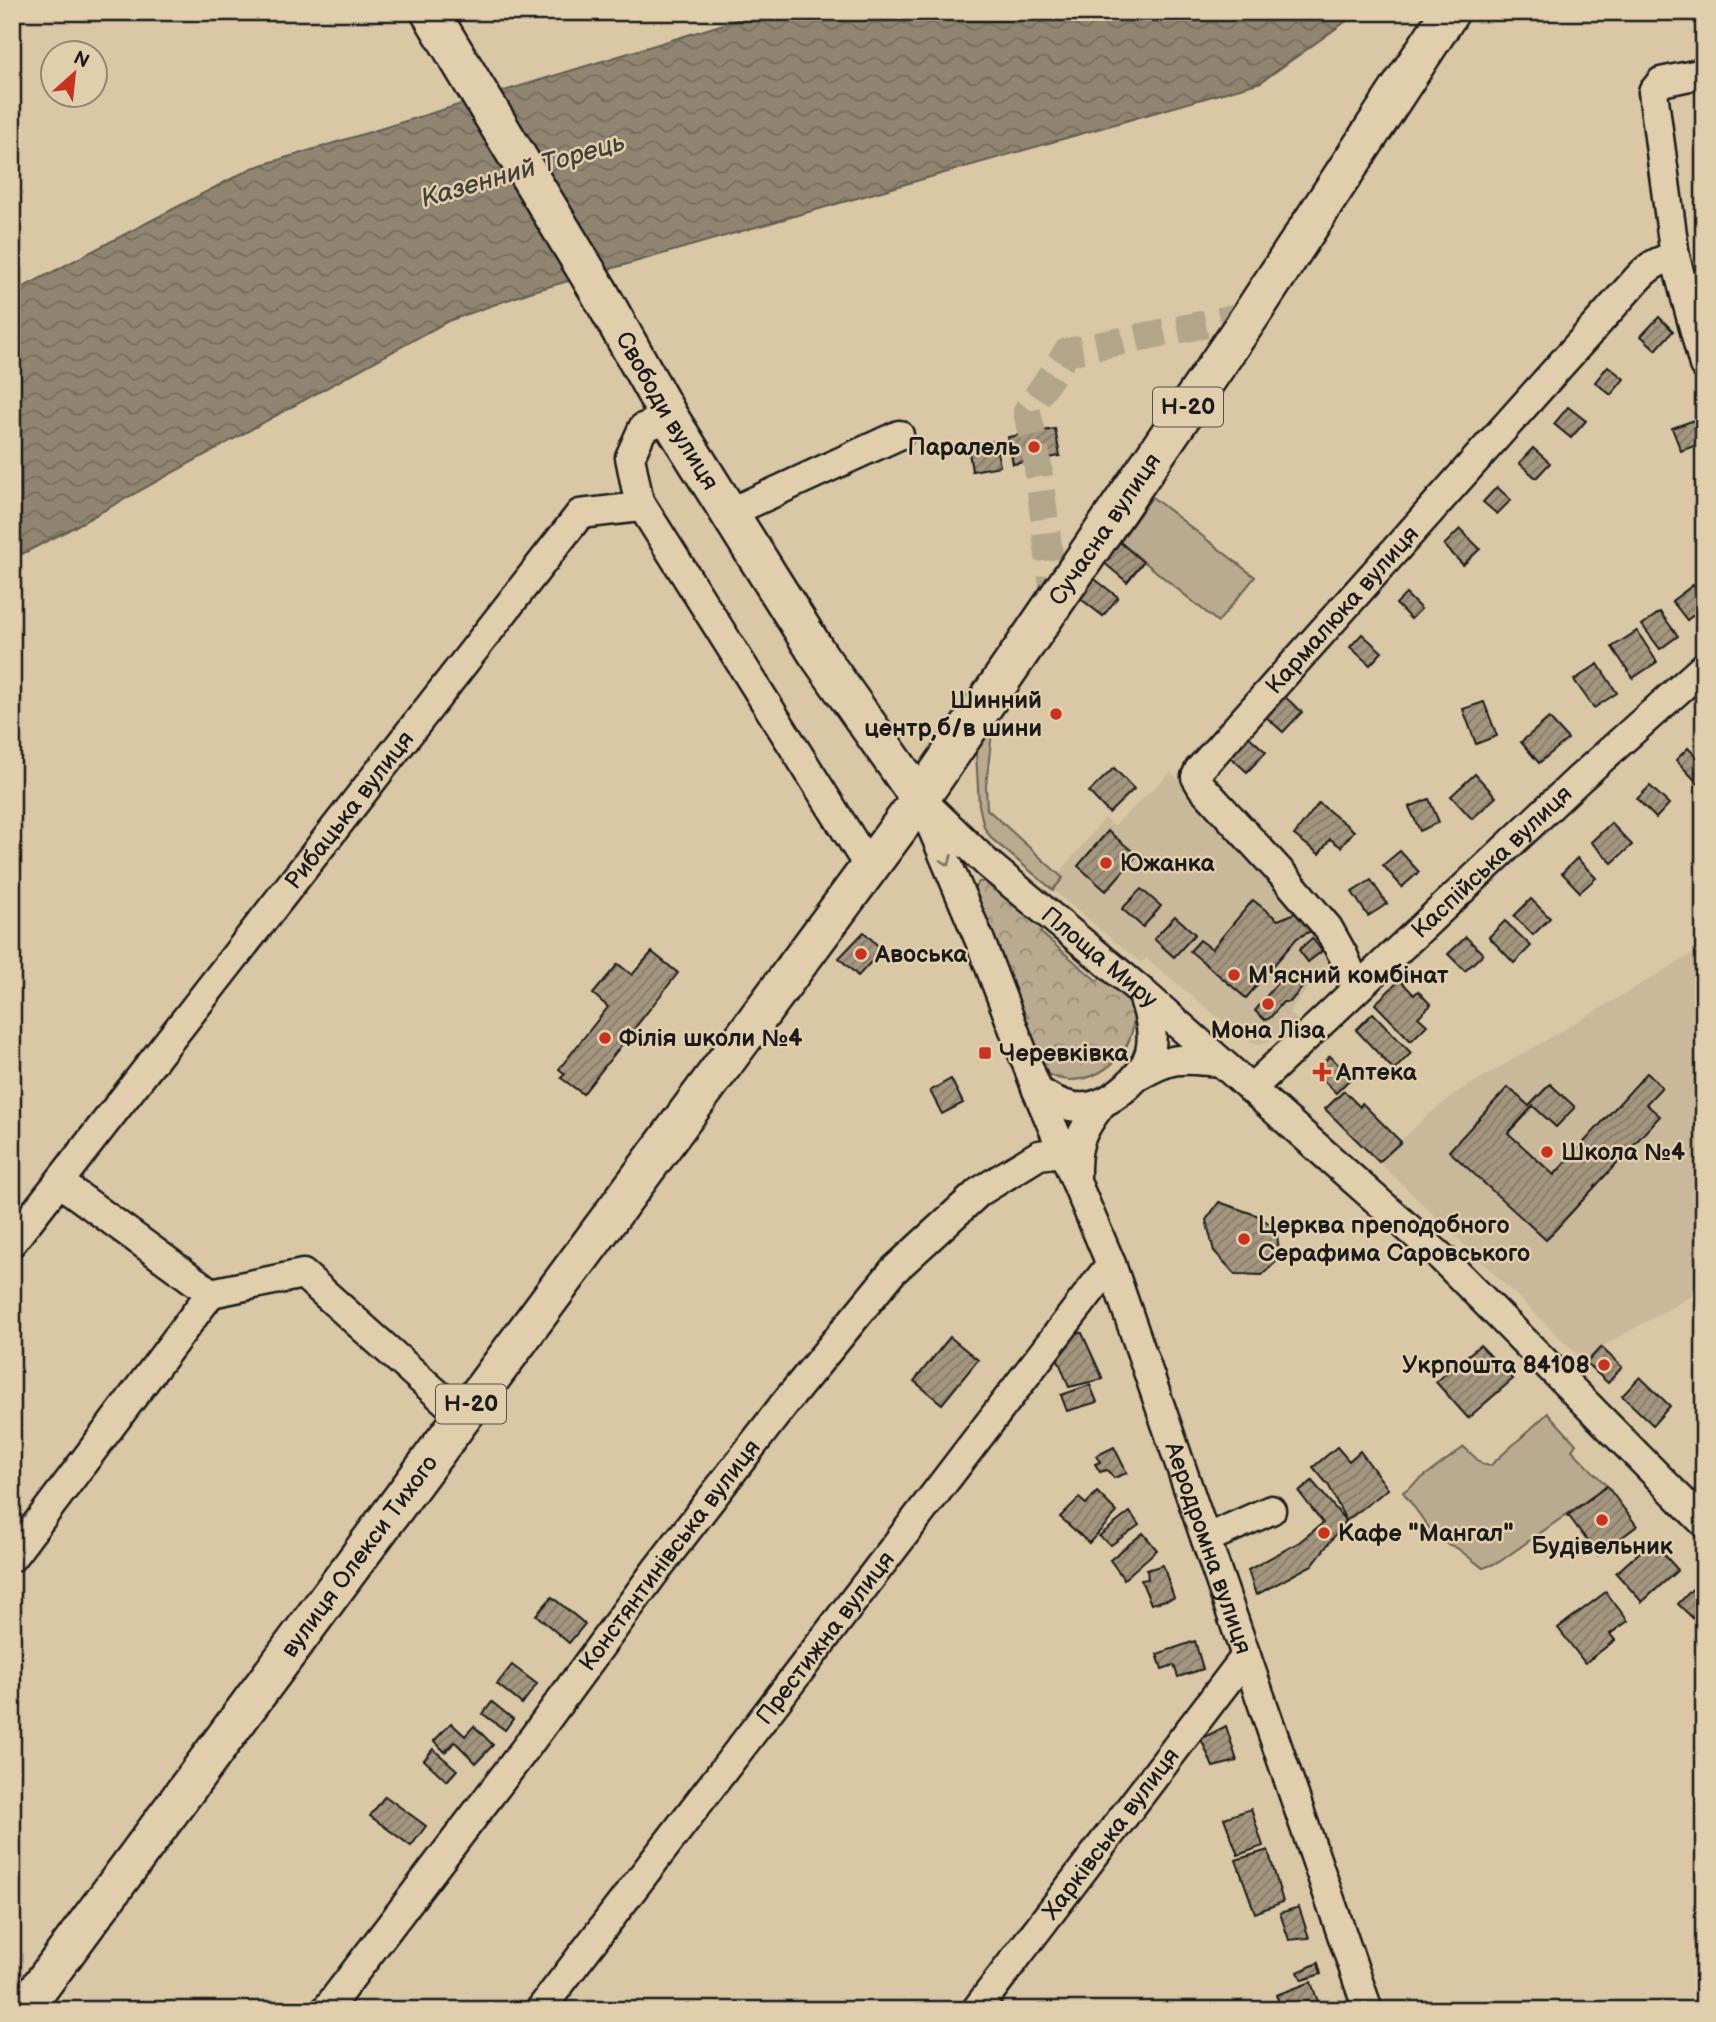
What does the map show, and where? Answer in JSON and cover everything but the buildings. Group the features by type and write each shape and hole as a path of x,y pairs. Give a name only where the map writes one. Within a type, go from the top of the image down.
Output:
{"main road":[{"name":"Свободи вулиця","path":"430,12 598,290 669,417 817,653 920,799"},
{"name":"Сучасна вулиця","path":"920,799 1251,315 1450,12"},
{"name":"вулиця Олекси Тихого","path":"23,2010 920,799"}],"street":[{"path":"1704,73 1661,82 1653,92 1675,257 1704,365"},
{"name":"Кармалюка вулиця","path":"1357,988 1328,928 1202,787 1196,777 1199,769 1648,267 1675,257"},
{"path":"669,417 643,428 630,457 639,501 869,867"},
{"path":"729,513 899,435"},
{"name":"Рибацька вулиця","path":"12,1242 580,514 640,507 639,501"},
{"name":"Каспійська вулиця","path":"1251,1089 1578,780 1704,667"},
{"name":"Площа Миру","path":"920,799 988,864 1142,992 1152,1027 1150,1052 1140,1075"},
{"path":"920,799 975,930 1037,1090 1055,1103 1075,1107 1100,1106"},
{"path":"1142,992 1441,1257 1704,1523"},
{"path":"1077,1182 1076,1155 1079,1139 1100,1106 1140,1075 1161,1063 1177,1058 1220,1062"},
{"name":"Аеродромна вулиця","path":"1037,1090 1111,1264 1368,2010"},
{"name":"Констянтинівська вулиця","path":"326,2010 525,1749 657,1569 785,1403 893,1271 979,1192 1039,1156 1062,1152"},
{"path":"59,1182 211,1293"},
{"name":"Престижна вулиця","path":"540,2010 1111,1264"},
{"path":"12,1557 211,1293 303,1274 462,1416"},
{"path":"1206,1539 1271,1510"},
{"name":"Харківська вулиця","path":"976,2010 1246,1656"}],"shaded area":[{"path":"1171,772 1336,953 1289,1012 1298,1021 1273,1040 1260,1044 1243,1038 1146,958 1141,963 1053,890 1063,878 1059,874 1105,818 1114,826"},
{"name":"Школа №4","path":"1704,947 1704,1289 1601,1347 1586,1363 1379,1162 1453,1095"}],"green space":[{"path":"1152,497 1255,577 1218,622 1120,542"},
{"path":"986,730 992,732 986,786 987,809 1063,878 1053,890 992,839 984,827 979,805 976,753"},
{"path":"986,881 1047,925 1040,932 1097,981 1107,973 1129,998 1134,1012 1130,1039 1123,1052 1100,1072 1071,1080 1057,1078 1043,1071 973,890 979,882"},
{"path":"1548,1413 1576,1444 1572,1450 1607,1486 1499,1562 1483,1568 1457,1548 1438,1540 1403,1492 1464,1447 1482,1464 1490,1466"}],"water":[{"name":"Казенний Торець","path":"763,12 1359,12 1261,82 530,292 448,321 12,559 12,293 252,168"}],"tunnel":[{"path":"1055,602 1037,460 1027,411 1067,352 1251,315"}],"place":[{"name":"Паралель","path":"1034,447"},
{"name":"Шинний центр,б/в шини","path":"1056,714"},
{"name":"Южанка","path":"1106,863"},
{"name":"Авоська","path":"861,954"},
{"name":"М'ясний комбінат","path":"1234,975"},
{"name":"Мона Ліза","path":"1268,1004"},
{"name":"Філія школи №4","path":"605,1038"},
{"name":"Черевківка","path":"985,1053"},
{"name":"Аптека","path":"1322,1072"},
{"name":"Школа №4","path":"1547,1152"},
{"name":"Церква преподобного Серафима Саровського","path":"1244,1239"},
{"name":"Укрпошта 84108","path":"1604,1365"},
{"name":"Будівельник","path":"1602,1520"},
{"name":"Кафе \"Мангал\"","path":"1324,1533"}]}
